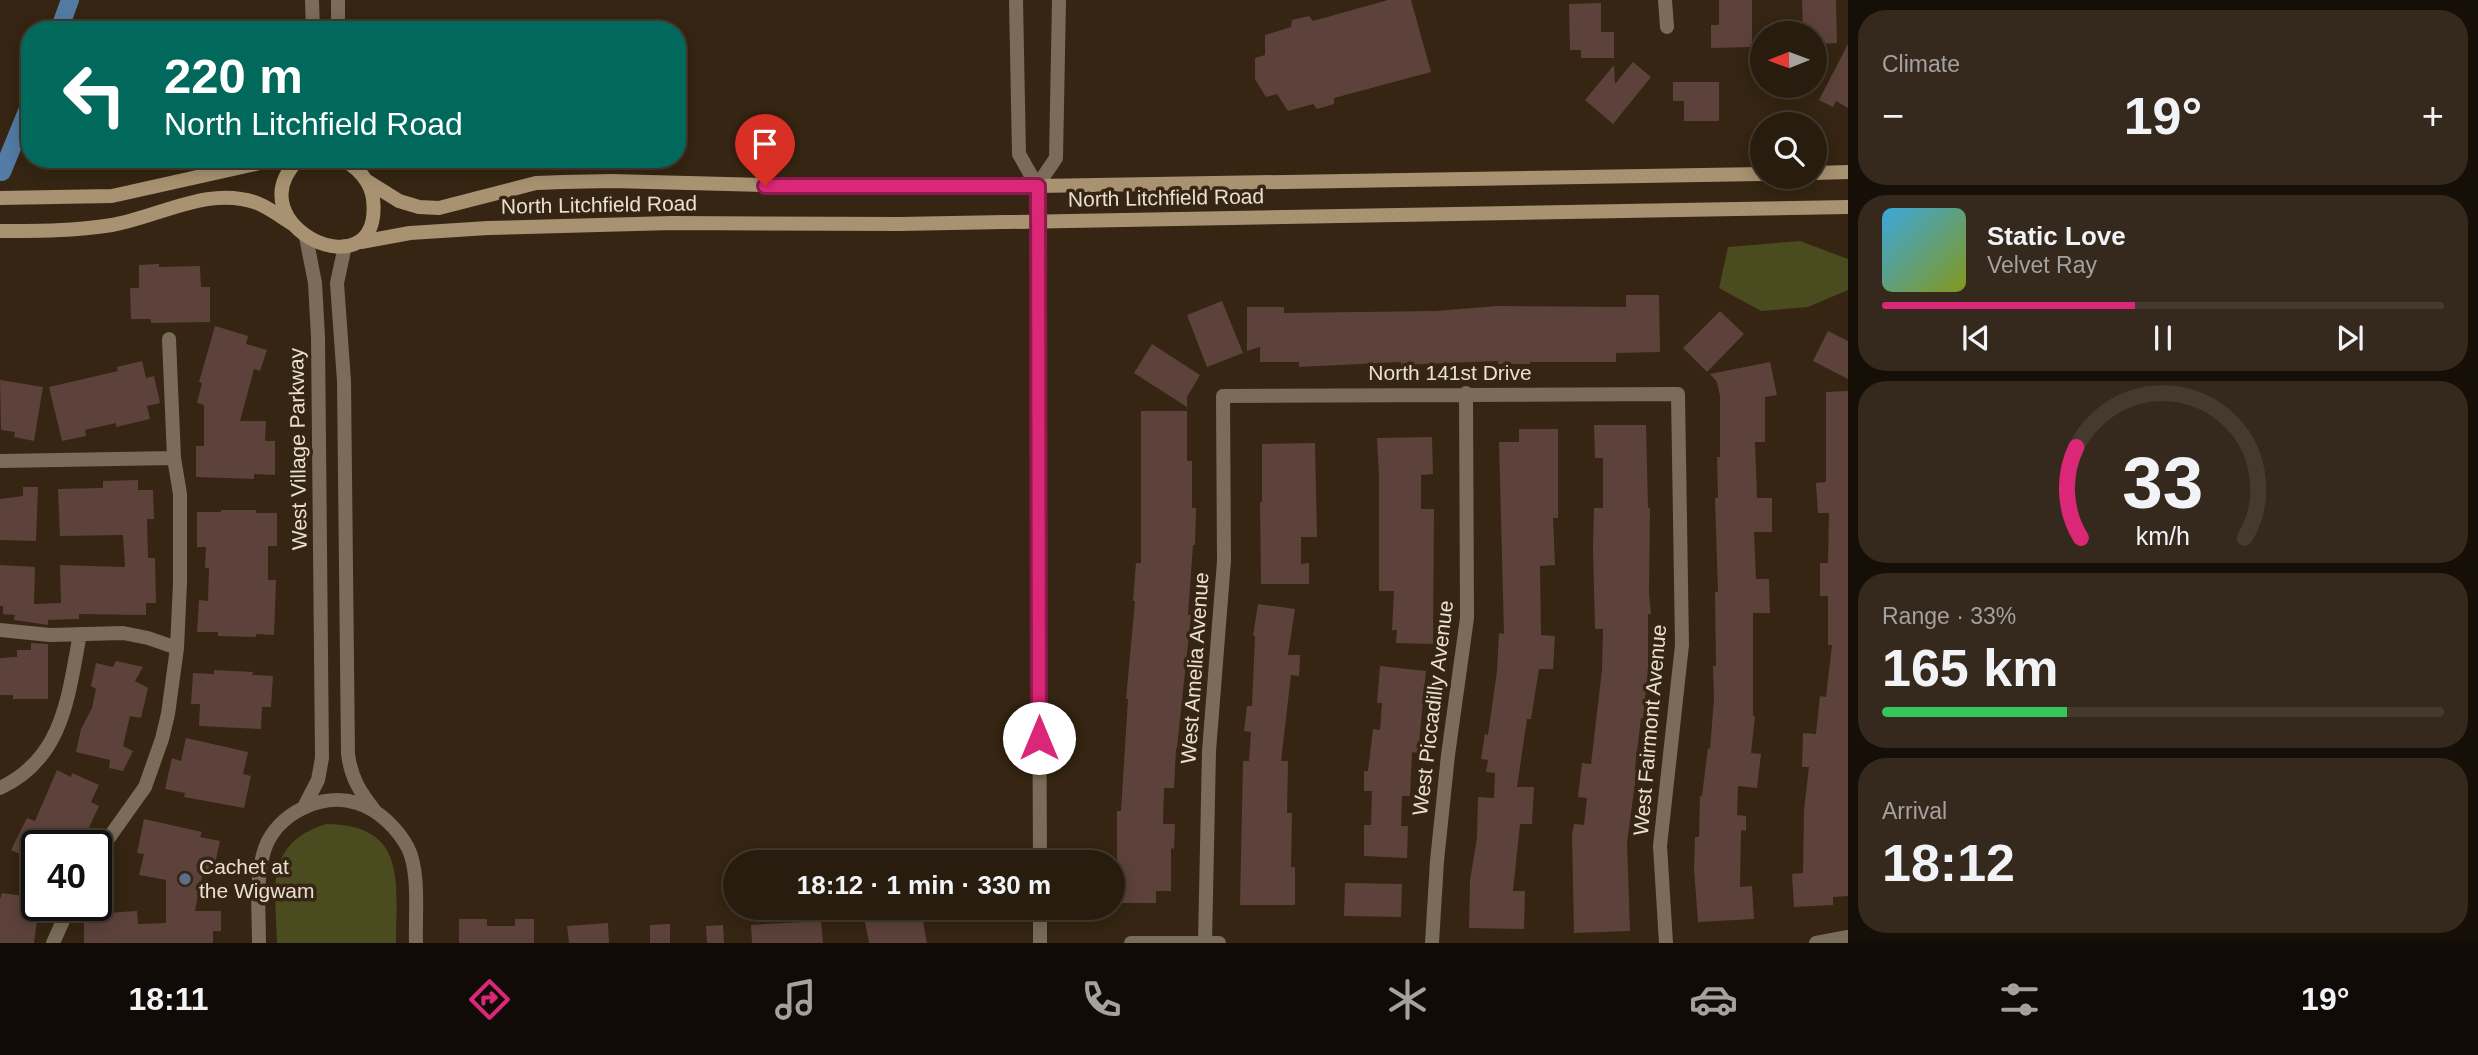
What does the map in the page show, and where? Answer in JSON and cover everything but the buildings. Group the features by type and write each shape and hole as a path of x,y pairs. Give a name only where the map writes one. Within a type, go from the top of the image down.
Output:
{"main road":[{"path":"0,198 112,196 238,168"},
{"path":"290,168 283,186 284,202 294,225"},
{"name":"North Litchfield Road","path":"354,168 367,181 399,201 419,207 439,208 536,183 563,182 765,186 1038,186 1750,174"},
{"path":"1827,173 1848,172"},
{"path":"361,242 370,229 374,214 373,197 367,181"},
{"path":"0,231 62,231 114,225 211,198 232,198 258,204 294,225 306,237 330,247 345,246"},
{"name":"North Litchfield Road","path":"345,246 410,233 436,231 646,223 867,225 1848,206"}],"street":[{"path":"312,0 313,21"},
{"path":"338,0 338,21"},
{"path":"1016,0 1019,154 1038,186 1040,850"},
{"path":"1038,186 1056,158 1059,0"},
{"path":"1665,0 1667,27"},
{"name":"West Village Parkway","path":"304,807 318,780 322,758 318,337 315,283 306,237"},
{"path":"345,246 337,283 344,381 348,754 350,771 357,788 375,811 392,826 408,849 414,867 416,943"},
{"path":"112,833 145,787 162,739 177,648 180,494 174,458 169,339"},
{"name":"West Piccadilly Avenue","path":"1432,943 1448,755 1467,618 1466,393"},
{"name":"North 141st Drive","path":"1223,396 1678,394"},
{"name":"West Fairmont Avenue","path":"1666,943 1660,846 1682,645 1678,394"},
{"name":"West Amelia Avenue","path":"1205,943 1209,751 1224,561 1223,396"},
{"path":"0,461 174,458"},
{"path":"0,630 50,635 123,633 177,648"},
{"path":"0,788 30,769 51,745 63,715 80,634"},
{"path":"321,662 347,661"},
{"name":"West Village Parkway","path":"259,943 259,877 266,846 280,824 304,807 326,801 355,802 375,811"},
{"path":"1040,920 1040,943"},
{"path":"53,943 63,921"},
{"path":"1816,943 1848,937"},
{"path":"1131,943 1219,943"}],"shaded area":[{"path":"1800,241 1848,259 1848,290 1808,307 1761,311 1719,288 1728,247"},
{"path":"326,824 353,827 372,834 384,846 392,861 395,879 396,943 277,943 275,887 283,856 292,843"}],"waterway":[{"path":"62,21 70,0"},
{"path":"2,172 21,126"}],"place":[{"name":"Cachet at the Wigwam","path":"185,879"}],"route":[{"path":"765,186 1038,186 1039,738"}]}
